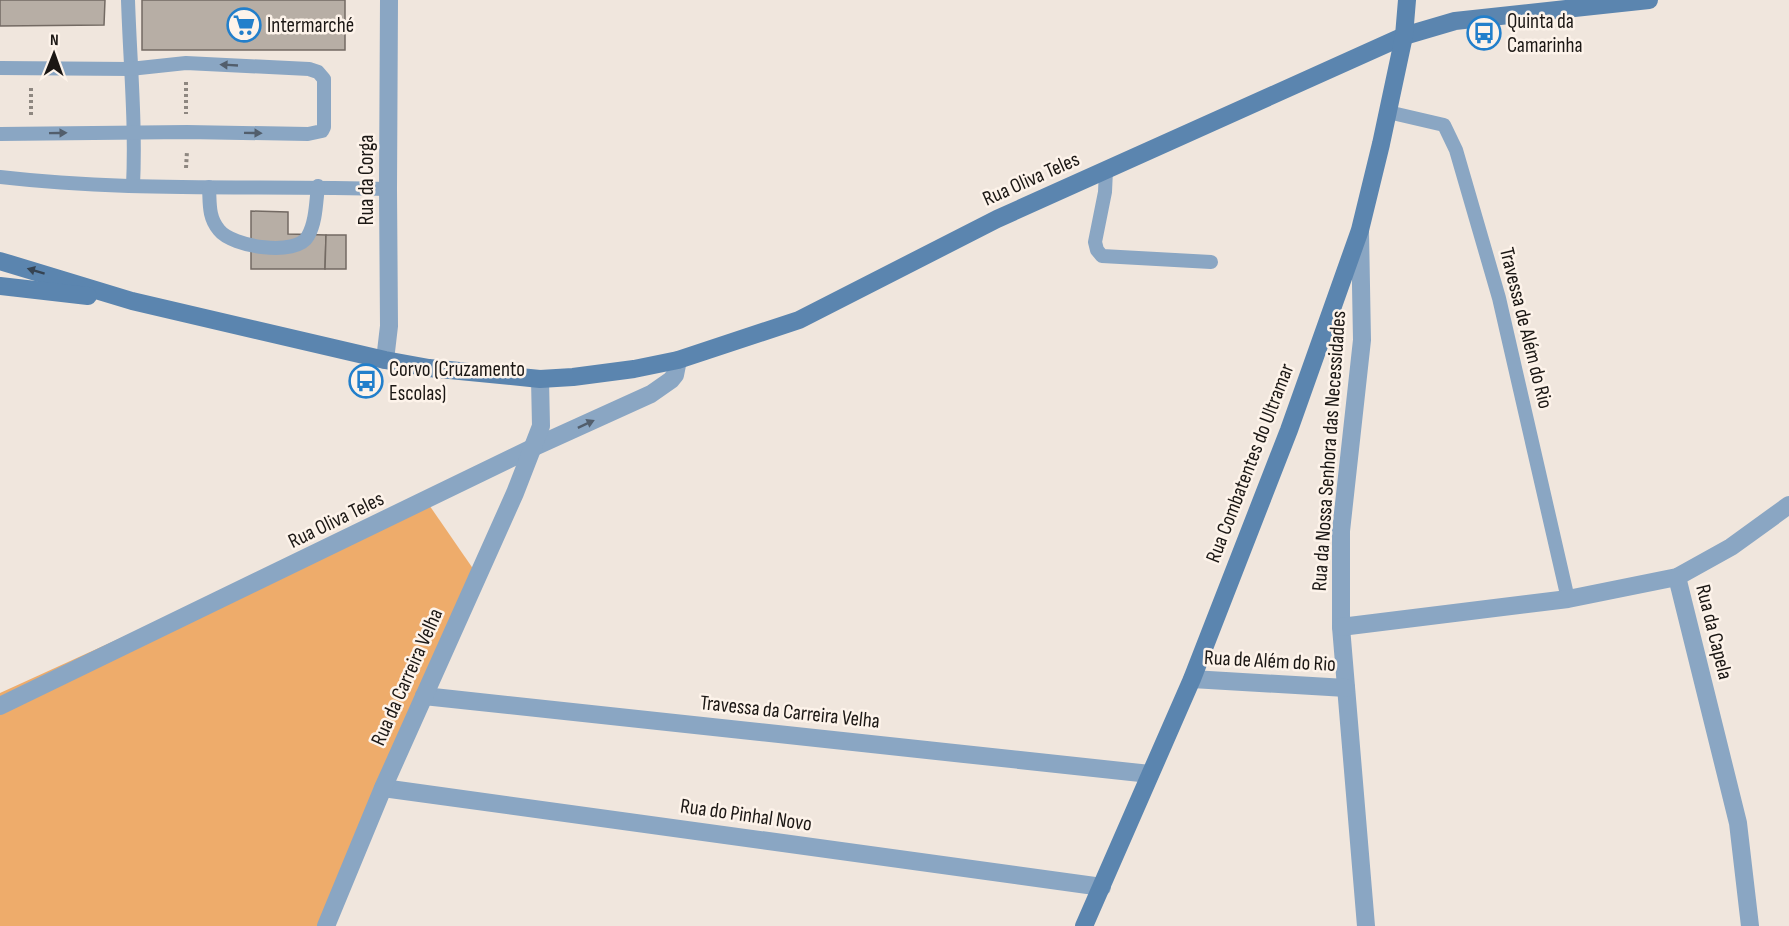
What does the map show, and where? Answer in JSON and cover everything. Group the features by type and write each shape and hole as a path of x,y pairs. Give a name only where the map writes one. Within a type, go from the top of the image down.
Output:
{"main road":[{"name":"Rua Combatentes do Ultramar","path":"1084,926 1192,679 1288,430 1360,230 1404,36 1407,0"},
{"name":"Rua Oliva Teles","path":"0,261 132,301 385,360 429,368 540,379 573,377 678,360 799,320 997,219 1404,36 1455,21 1649,0"},
{"name":"Rua Oliva Teles","path":"0,286 132,301"}],"street":[{"name":"Rua da Corga","path":"385,360 389,326 389,0"},
{"name":"Rua da Nossa Senhora das Necessidades","path":"1360,230 1362,340 1341,531 1341,627 1366,926"},
{"name":"Rua Oliva Teles","path":"0,706 532,448 651,394 675,375 678,360"},
{"name":"Rua da Carreira Velha","path":"326,926 383,788 515,493 541,426 540,379"},
{"path":"1677,577 1731,547 1789,505"},
{"name":"Rua da Capela","path":"1341,627 1568,599 1677,577 1738,823 1750,926"},
{"name":"Rua de Além do Rio","path":"1192,679 1346,688"},
{"name":"Travessa da Carreira Velha","path":"424,696 1150,774"},
{"name":"Rua do Pinhal Novo","path":"383,788 1102,887"}],"lane":[{"path":"128,0 135,133 133,186"},
{"path":"0,68 130,69 186,63 298,69 318,72 324,80 324,127 322,131 308,134 0,134"},
{"name":"Travessa de Além do Rio","path":"1388,112 1444,125 1456,150 1499,298 1568,599"},
{"path":"1106,170 1105,192 1095,242 1102,256 1211,262"},
{"path":"0,177 133,186 318,186 388,189"},
{"path":"209,187 210,217 221,233 256,247 296,246 308,237 318,186"}],"shaded area":[{"path":"425,499 476,573 329,926 0,926 0,693"}],"building":[{"path":"0,0 105,0 104,25 0,26"},
{"name":"Intermarché","path":"142,0 345,0 345,50 142,50"},
{"path":"251,211 288,212 288,234 326,235 325,269 251,269"},
{"path":"326,235 346,235 346,269 325,269"}],"place":[{"name":"Intermarché","path":"244,25"},
{"name":"Quinta da Camarinha","path":"1484,33"},
{"name":"Corvo (Cruzamento Escolas)","path":"366,381"}]}
